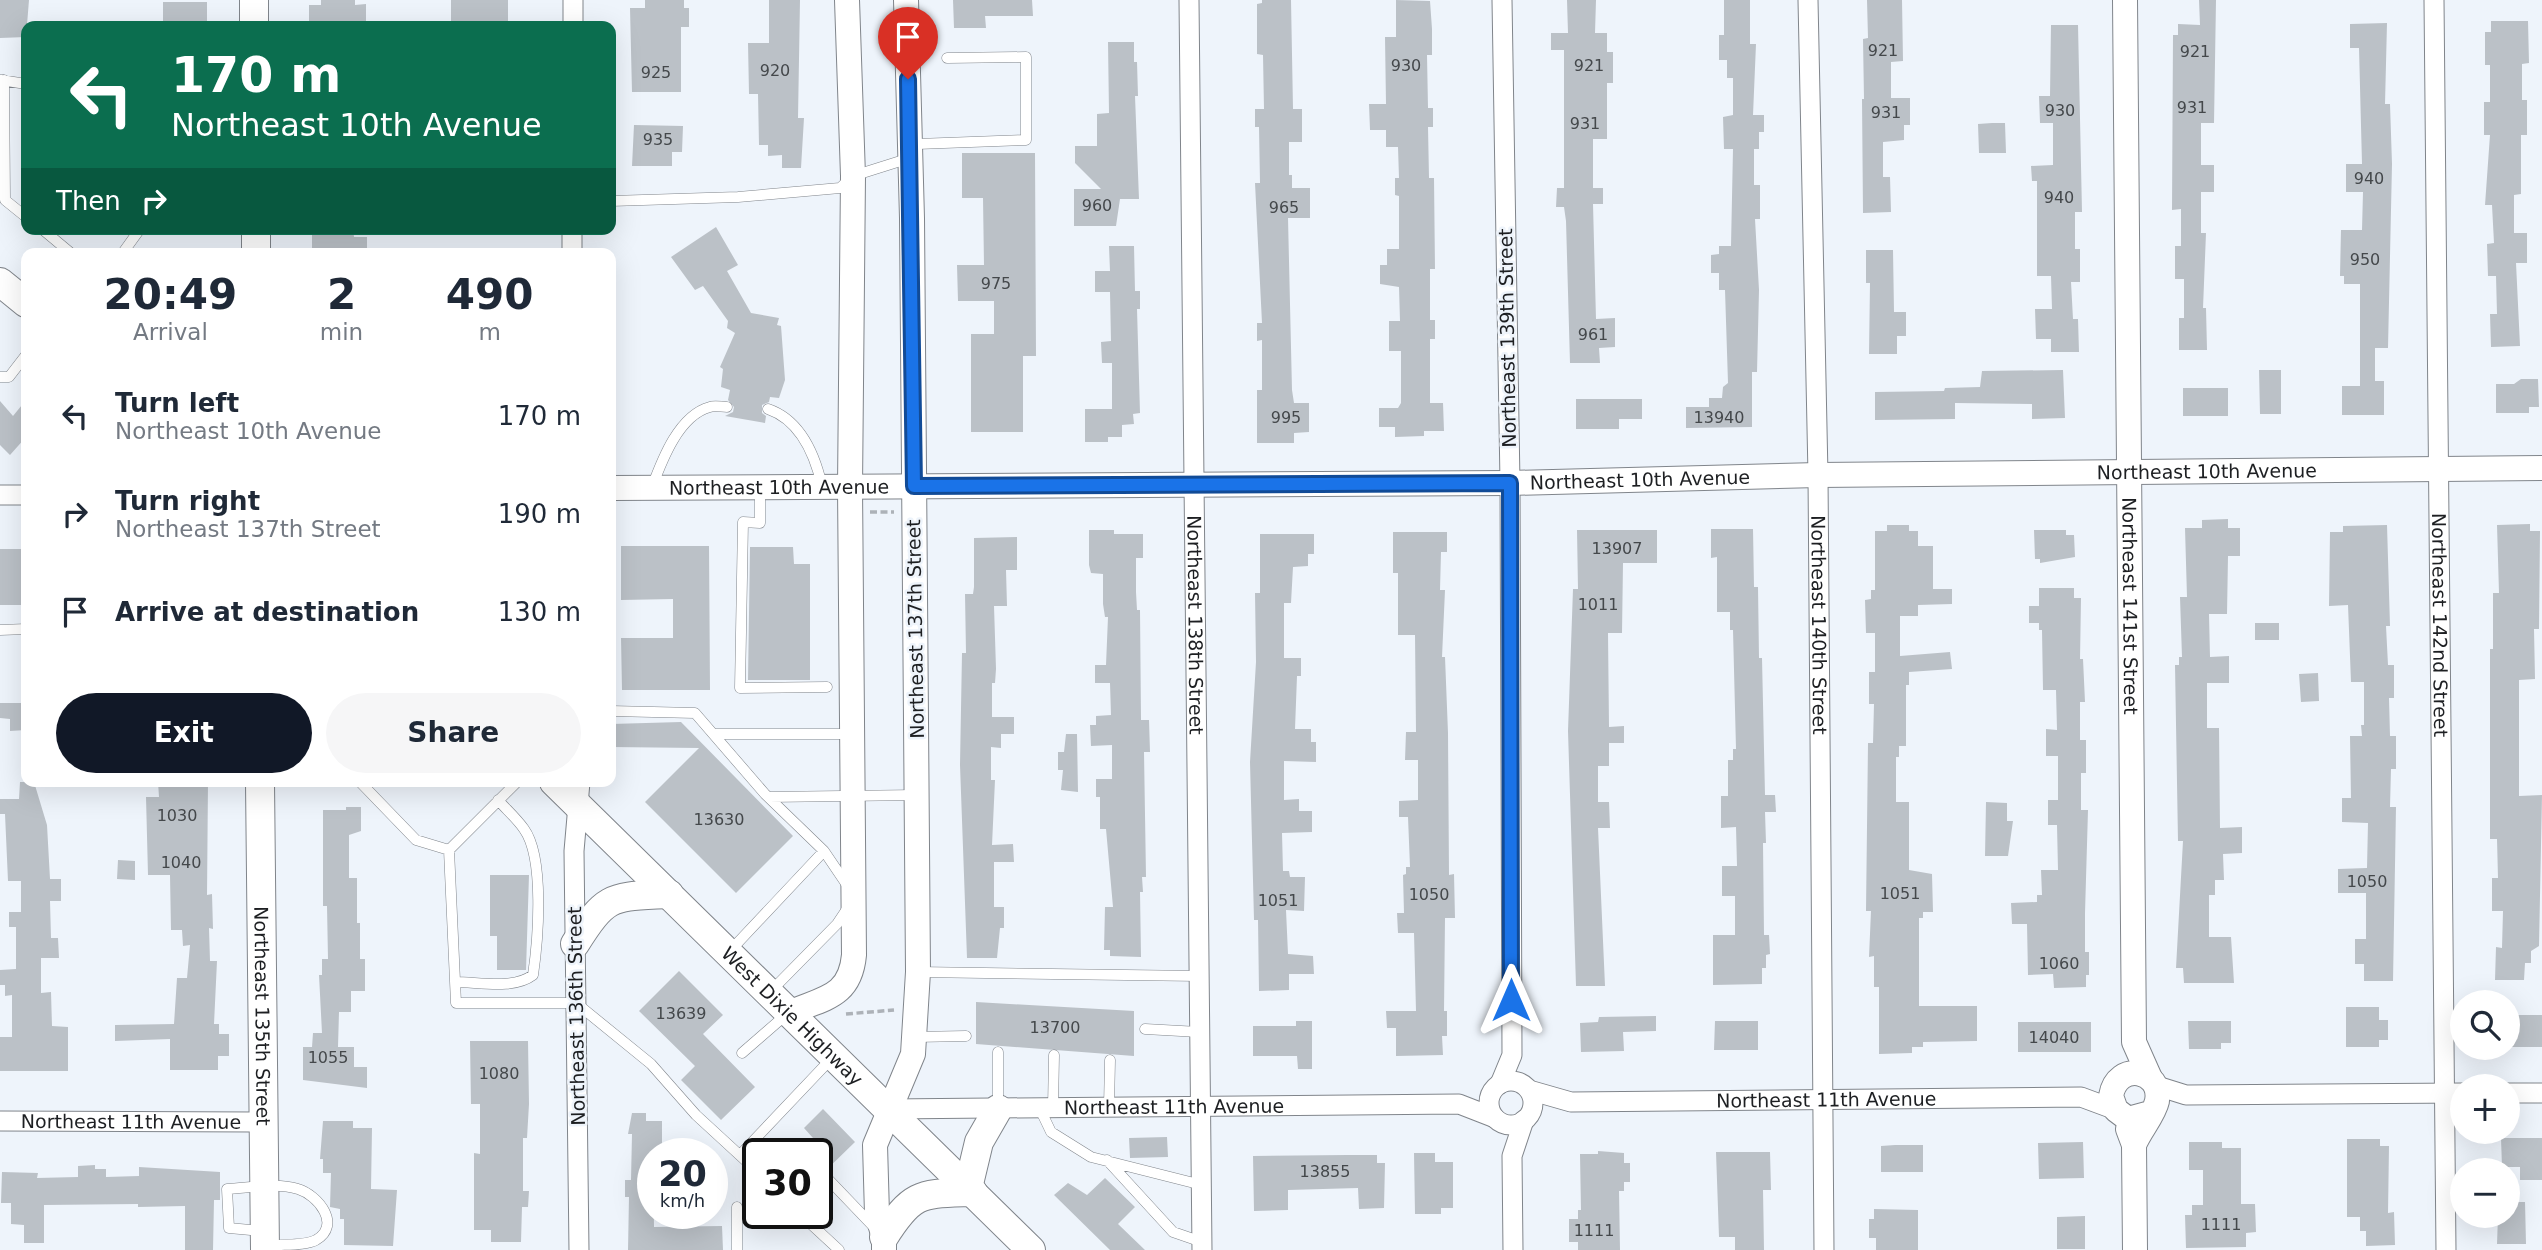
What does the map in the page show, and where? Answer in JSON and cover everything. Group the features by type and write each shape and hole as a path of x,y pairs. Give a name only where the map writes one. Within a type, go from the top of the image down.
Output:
{"main road":[{"path":"254,0 254,21"},
{"name":"Northeast 135th Street","path":"260,787 263,1244"},
{"name":"West Dixie Highway","path":"580,794 669,894 1031,1250"},
{"path":"575,944 597,911 612,900 669,894"},
{"path":"884,1243 907,1205 925,1194 971,1190 979,1142 998,1109"}],"street":[{"path":"573,0 573,21"},
{"path":"779,1003 833,995 847,984 853,967 855,795 850,486 853,176 847,0"},
{"name":"Northeast 137th Street","path":"884,1243 877,1214 875,1145 913,1054 918,972 906,0"},
{"name":"Northeast 138th Street","path":"1189,0 1202,1246"},
{"name":"Northeast 139th Street","path":"1498,1085 1511,1055 1510,483 1502,0"},
{"name":"Northeast 140th Street","path":"1808,0 1818,475 1824,1250"},
{"name":"Northeast 141st Street","path":"2125,0 2134,1042 2152,1096"},
{"name":"Northeast 142nd Street","path":"2434,0 2454,1074"},
{"name":"Northeast 10th Avenue","path":"616,488 1510,483 1818,475 2542,468"},
{"path":"0,495 21,495"},
{"name":"Northeast 136th Street","path":"579,1250 573,850 580,794"},
{"name":"Northeast 141st Street","path":"2118,1079 2134,1042"},
{"name":"Northeast 139th Street","path":"1511,1055 1528,1089"},
{"path":"2134,1145 2111,1096 2118,1079 2136,1073 2152,1096"},
{"name":"Northeast 11th Avenue","path":"2081,1097 2118,1079"},
{"path":"1513,1156 1489,1105 1498,1085 1517,1082 1528,1089 1533,1104 1513,1156 1513,1250"},
{"name":"Northeast 11th Avenue","path":"1459,1104 1498,1085"},
{"name":"Northeast 11th Avenue","path":"1528,1089 1571,1102"},
{"path":"2152,1096 2450,1093"},
{"path":"2520,1093 2542,1093"},
{"path":"2118,1113 2136,1119 2152,1096"},
{"path":"2135,1250 2134,1145 2152,1096"},
{"name":"Northeast 11th Avenue","path":"1526,1119 1546,1107 1571,1102 2081,1097 2118,1113"},
{"name":"Northeast 11th Avenue","path":"889,1109 984,1106 998,1109 1459,1104 1497,1119"},
{"path":"1497,1119 1515,1125 1526,1119"},
{"name":"Northeast 11th Avenue","path":"0,1121 263,1122"},
{"name":"Northeast 142nd Street","path":"2446,1250 2451,1144"}],"lane":[{"path":"616,201 738,197 840,188 853,176 910,158 917,144 1026,140 1026,57 947,58"},
{"path":"21,82 2,80 5,200 21,213"},
{"path":"49,235 65,248"},
{"path":"0,377 9,377 21,361"},
{"path":"651,488 677,435 691,419 710,407 727,407"},
{"path":"768,409 787,419 799,433 813,455 822,487"},
{"path":"760,487 760,523 743,523 740,688 827,687"},
{"path":"0,630 21,629"},
{"path":"616,711 695,713 769,797 824,851 855,898 837,924 788,970 779,1003 742,1053"},
{"path":"714,734 853,734"},
{"path":"365,787 416,840 449,850"},
{"path":"512,787 449,850 456,1003 576,1003 651,1064 696,1115 740,1155 834,1057"},
{"path":"769,797 917,795"},
{"path":"455,982 523,982 533,975 537,891 533,846 525,830 498,800"},
{"path":"728,953 824,851"},
{"path":"918,972 1199,976"},
{"path":"1145,1029 1199,1032"},
{"path":"915,1037 966,1036"},
{"path":"998,1052 998,1109"},
{"path":"1054,1055 1046,1108 1051,1132 1091,1157 1202,1185"},
{"path":"1109,1107 1110,1060"},
{"path":"1107,1160 1173,1232 1202,1246"},
{"path":"833,1185 884,1243"},
{"path":"228,1189 298,1189 321,1204 328,1225 326,1232 312,1242 263,1244 229,1228 226,1218 228,1189"},
{"path":"737,1207 737,1250"},
{"path":"816,1229 839,1250"}],"path":[{"path":"868,512 897,512"},
{"path":"840,1015 903,1009"}],"building":[{"path":"0,0 29,0 27,21 21,21 21,37 0,38"},
{"path":"321,0 355,0 355,5 366,4 366,21 309,21 309,5 321,5"},
{"path":"451,0 508,0 508,21 451,21"},
{"path":"645,0 684,0 684,8 689,8 689,27 681,27 681,92 632,92 630,8 645,8"},
{"path":"769,0 800,0 798,118 804,118 801,168 782,168 782,155 768,156 768,145 759,145 758,94 749,94 748,43 769,43"},
{"path":"953,0 1032,0 1033,16 985,16 986,28 954,28"},
{"path":"1262,0 1291,0 1293,109 1302,109 1302,142 1289,142 1289,175 1292,175 1292,188 1310,188 1310,218 1288,218 1292,390 1294,403 1309,403 1309,432 1294,433 1294,443 1257,443 1257,390 1262,390 1262,340 1257,341 1257,323 1262,323 1255,183 1260,183 1259,127 1255,127 1255,109 1264,109 1263,55 1257,54 1257,4 1262,3"},
{"path":"1396,0 1430,1 1432,55 1427,55 1428,108 1433,108 1433,127 1428,127 1429,178 1434,178 1435,269 1430,269 1430,320 1435,320 1435,339 1430,339 1430,403 1443,403 1444,431 1424,431 1424,436 1395,437 1395,427 1379,427 1379,408 1398,408 1401,403 1401,351 1389,351 1389,321 1400,321 1399,287 1380,284 1380,265 1387,265 1387,249 1399,249 1399,196 1395,195 1395,178 1399,178 1398,147 1386,147 1386,130 1370,130 1369,104 1386,104 1385,37 1396,37"},
{"path":"1567,0 1596,0 1595,33 1607,33 1607,52 1613,52 1613,83 1607,83 1607,139 1593,139 1593,188 1603,188 1603,204 1593,204 1596,319 1615,318 1615,347 1599,348 1600,363 1570,363 1566,221 1564,207 1556,207 1557,188 1564,188 1564,50 1551,50 1551,33 1568,33"},
{"path":"1724,0 1750,0 1750,44 1756,44 1753,115 1764,115 1764,132 1759,132 1759,149 1754,149 1754,185 1760,185 1760,219 1755,219 1759,290 1757,372 1752,372 1752,427 1686,428 1686,407 1709,407 1709,398 1722,398 1723,387 1728,383 1725,290 1719,290 1719,273 1711,273 1711,255 1719,254 1719,246 1731,246 1733,149 1724,149 1723,117 1733,115 1733,78 1727,78 1727,60 1719,60 1719,35 1724,35"},
{"path":"1867,0 1902,0 1903,61 1891,62 1891,98 1910,98 1910,125 1904,125 1904,140 1883,142 1883,177 1890,177 1891,212 1863,213 1863,39 1868,38"},
{"path":"2199,0 2216,0 2214,123 2201,123 2201,165 2214,165 2214,192 2201,192 2201,233 2206,233 2203,308 2206,308 2207,350 2179,350 2179,318 2184,318 2184,279 2175,279 2175,246 2181,246 2181,209 2172,210 2173,35 2178,35 2178,24 2200,25"},
{"path":"163,2 207,2 207,21 163,21"},
{"path":"2491,21 2528,21 2529,63 2522,64 2522,100 2527,100 2527,135 2521,135 2521,194 2514,195 2514,233 2527,233 2527,263 2516,263 2520,346 2491,347 2490,314 2497,314 2496,276 2488,276 2487,244 2494,243 2492,205 2485,205 2490,135 2484,135 2484,102 2490,102 2490,65 2485,65 2485,32 2491,32"},
{"path":"2387,23 2385,104 2390,104 2392,164 2388,348 2375,348 2375,381 2384,381 2384,415 2342,415 2342,386 2360,386 2360,284 2344,284 2344,276 2340,276 2341,230 2362,230 2363,192 2346,192 2346,164 2362,164 2359,48 2350,48 2350,24"},
{"path":"2051,25 2078,25 2082,212 2075,212 2075,249 2080,249 2080,282 2071,282 2073,319 2078,319 2079,352 2051,352 2051,339 2036,339 2035,309 2052,309 2051,276 2037,276 2037,181 2032,181 2031,166 2053,165 2053,123 2040,123 2039,96 2050,96"},
{"path":"1108,42 1134,42 1134,62 1137,62 1138,96 1135,96 1139,199 1120,199 1116,226 1074,226 1074,189 1101,189 1075,163 1075,146 1097,146 1097,114 1109,113"},
{"path":"2005,123 2006,153 1979,153 1978,124"},
{"path":"634,125 683,126 682,152 672,152 672,166 632,166"},
{"path":"962,153 1035,153 1036,356 1023,356 1023,432 971,432 971,334 994,334 994,301 958,301 957,265 984,265 983,198 962,198"},
{"path":"716,227 738,265 727,271 751,313 779,318 777,325 781,326 785,380 779,398 770,397 769,402 762,405 762,413 766,416 765,423 725,416 733,412 734,407 728,400 730,390 721,387 723,369 720,367 735,333 727,328 728,321 703,286 695,290 671,257"},
{"path":"312,235 367,237 367,248 312,248"},
{"path":"1109,246 1134,246 1135,291 1140,291 1140,309 1137,309 1140,413 1133,414 1134,424 1122,425 1122,437 1108,437 1108,442 1085,442 1085,409 1112,409 1112,363 1102,363 1101,342 1111,341 1110,292 1095,292 1095,271 1110,271"},
{"path":"1866,250 1893,250 1894,312 1906,312 1906,336 1897,336 1897,354 1869,354 1870,283 1866,283"},
{"path":"2063,370 2065,418 2032,419 2032,404 1955,403 1955,419 1875,420 1875,392 1944,391 1945,388 1980,387 1982,371"},
{"path":"2259,370 2281,370 2281,414 2260,414"},
{"path":"2521,379 2538,379 2539,407 2529,407 2529,413 2496,413 2496,384 2514,384"},
{"path":"2183,388 2228,388 2228,416 2183,416"},
{"path":"1576,399 1642,399 1642,419 1619,419 1619,429 1576,429"},
{"path":"0,401 13,416 21,406 21,443 10,455 0,445"},
{"path":"2228,519 2228,528 2240,528 2240,556 2228,556 2227,614 2209,614 2210,657 2229,656 2229,683 2207,683 2207,728 2219,728 2220,828 2242,827 2242,853 2223,854 2224,880 2215,880 2215,895 2209,895 2209,937 2231,937 2234,983 2184,983 2183,968 2176,968 2183,841 2178,841 2175,665 2179,665 2179,657 2182,657 2180,597 2187,597 2185,528 2202,528 2202,520"},
{"path":"2530,524 2530,531 2540,531 2539,629 2534,629 2535,679 2519,680 2519,796 2542,795 2539,946 2531,951 2531,963 2525,963 2524,980 2495,980 2496,947 2502,948 2503,911 2492,911 2492,878 2498,878 2497,839 2490,839 2490,649 2493,649 2493,593 2499,593 2497,525"},
{"path":"1887,525 1909,525 1909,531 1918,531 1918,546 1933,546 1933,589 1952,589 1952,604 1918,605 1918,616 1900,616 1900,656 1950,652 1952,669 1909,672 1909,685 1906,685 1906,746 1899,746 1899,757 1896,757 1896,802 1909,802 1909,870 1932,874 1933,912 1923,912 1923,918 1919,918 1919,1006 1977,1006 1977,1041 1923,1042 1923,1047 1912,1047 1912,1053 1879,1054 1879,987 1874,987 1874,956 1869,957 1871,911 1866,911 1868,743 1873,743 1874,704 1869,704 1869,672 1875,672 1875,633 1866,633 1865,600 1871,599 1871,590 1875,590 1875,531 1887,531"},
{"path":"2387,525 2390,626 2386,626 2388,665 2394,665 2394,698 2389,698 2390,736 2396,736 2396,769 2391,769 2390,807 2396,807 2393,981 2364,981 2364,964 2355,964 2355,939 2366,939 2366,893 2338,893 2338,869 2367,868 2368,823 2342,822 2342,798 2351,798 2350,736 2362,736 2361,725 2364,725 2364,682 2351,682 2348,605 2329,606 2330,532 2343,532 2343,526"},
{"path":"1711,529 1753,529 1754,587 1758,587 1759,658 1762,658 1765,795 1775,795 1776,812 1765,812 1764,935 1769,935 1770,954 1766,955 1766,968 1762,968 1762,984 1713,985 1713,935 1735,935 1735,896 1722,896 1722,866 1737,866 1736,827 1721,828 1721,796 1728,796 1728,760 1733,760 1733,749 1736,749 1733,630 1730,630 1730,612 1717,612 1717,557 1711,558"},
{"path":"1089,530 1114,530 1114,534 1143,534 1143,558 1136,558 1136,592 1137,610 1140,610 1141,720 1149,720 1150,752 1144,752 1146,877 1142,877 1143,892 1140,892 1141,957 1110,956 1110,950 1104,950 1105,907 1113,907 1106,829 1100,829 1100,797 1096,797 1096,779 1112,779 1112,745 1091,746 1090,725 1096,725 1096,716 1111,715 1110,683 1095,683 1095,665 1106,665 1108,617 1105,617 1103,604 1103,574 1091,573 1089,565"},
{"path":"1577,530 1657,530 1657,563 1623,563 1622,633 1608,633 1609,727 1624,726 1624,743 1609,743 1609,766 1598,766 1598,802 1609,802 1610,828 1598,828 1605,986 1576,986 1568,731 1573,589 1578,589"},
{"path":"2034,530 2066,530 2066,535 2074,535 2075,557 2040,563 2040,559 2035,559"},
{"path":"1393,532 1447,532 1447,552 1441,552 1440,590 1445,590 1442,657 1445,657 1448,733 1449,875 1454,874 1455,918 1445,918 1444,1011 1447,1011 1447,1036 1442,1036 1443,1055 1396,1056 1396,1028 1387,1028 1386,1011 1416,1011 1414,933 1398,933 1397,913 1404,913 1403,875 1406,874 1406,867 1410,867 1408,817 1399,817 1399,801 1418,800 1418,760 1405,760 1406,732 1416,732 1415,635 1398,635 1398,573 1393,573"},
{"path":"1260,534 1314,534 1314,554 1308,554 1308,566 1293,567 1291,603 1284,603 1284,658 1301,658 1301,676 1297,676 1295,729 1311,729 1311,742 1316,742 1316,762 1284,761 1284,800 1299,799 1299,811 1312,811 1312,832 1282,833 1283,871 1289,871 1290,877 1305,877 1304,911 1286,910 1288,954 1313,956 1314,974 1289,974 1289,990 1259,991 1258,920 1254,920 1250,762 1256,662 1255,593 1260,593"},
{"path":"1017,537 1017,570 1006,570 1007,606 994,606 996,669 995,683 992,683 992,717 1014,717 1014,734 1001,734 1001,748 991,747 991,780 995,780 992,845 1013,844 1014,862 994,862 994,907 1004,907 1004,928 1000,928 997,958 967,958 960,765 962,653 966,653 965,594 973,594 974,538"},
{"path":"621,546 709,546 710,690 622,690 621,638 673,638 673,599 621,600"},
{"path":"750,547 793,547 794,564 810,564 810,680 748,680"},
{"path":"0,549 21,549 21,605 0,605"},
{"path":"2039,588 2074,588 2074,598 2081,598 2080,659 2083,659 2085,702 2080,702 2080,740 2086,740 2086,773 2081,773 2081,810 2088,810 2085,952 2089,952 2089,975 2086,975 2086,987 2054,988 2053,974 2028,975 2027,924 2012,924 2011,903 2037,902 2037,895 2042,895 2041,870 2058,870 2057,825 2048,825 2048,800 2058,800 2058,756 2046,756 2046,729 2057,730 2056,690 2043,690 2042,630 2039,630 2039,623 2029,623 2029,606 2039,606"},
{"path":"2255,623 2279,623 2279,640 2255,640"},
{"path":"2318,673 2319,701 2301,702 2299,674"},
{"path":"0,703 21,703 21,730 10,731 10,719 0,718"},
{"path":"681,722 793,836 736,893 645,802 699,748 616,747 616,724"},
{"path":"1066,734 1077,734 1078,792 1061,790 1063,770 1058,770 1058,752 1064,752"},
{"path":"20,782 21,787 36,787 47,825 50,879 61,879 61,901 50,901 51,938 58,938 59,958 41,958 41,993 51,992 52,1026 68,1027 68,1071 0,1071 0,1037 12,1037 12,995 5,996 5,985 0,985 0,970 16,969 16,927 9,927 9,912 21,912 21,881 8,881 5,814 0,814 0,799 19,799"},
{"path":"158,787 208,787 207,895 212,894 213,929 209,928 210,961 217,961 214,1024 219,1024 219,1034 229,1034 229,1056 218,1056 218,1070 170,1070 170,1039 115,1041 115,1025 174,1024 177,978 187,978 190,945 183,946 182,930 171,930 170,875 148,875 146,797 159,797"},
{"path":"1986,802 2007,803 2007,821 2013,821 2008,856 1985,856"},
{"path":"346,807 361,807 361,831 349,835 349,878 357,878 357,923 360,923 360,959 365,959 365,991 351,991 351,1012 339,1012 338,1047 354,1047 354,1067 367,1067 367,1088 303,1080 303,1047 312,1047 313,1033 322,1033 319,975 322,975 322,959 328,959 327,906 323,906 323,810 346,810"},
{"path":"118,860 135,861 135,880 117,879"},
{"path":"490,875 529,875 526,970 497,970 497,936 490,936"},
{"path":"679,971 723,1015 703,1034 755,1087 721,1120 681,1080 695,1066 639,1011"},
{"path":"976,1002 1134,1011 1134,1056 976,1044"},
{"path":"2346,1007 2379,1007 2379,1020 2388,1020 2388,1040 2379,1040 2379,1047 2346,1047"},
{"path":"2520,1015 2542,1015 2542,1047 2520,1047"},
{"path":"1656,1016 1656,1031 1623,1032 1624,1051 1581,1052 1580,1023 1598,1022 1599,1017"},
{"path":"1296,1021 1312,1021 1312,1069 1298,1069 1297,1056 1253,1056 1253,1026 1296,1026"},
{"path":"1715,1021 1758,1021 1758,1050 1714,1050"},
{"path":"2188,1021 2231,1021 2231,1043 2221,1043 2221,1049 2189,1049"},
{"path":"2018,1022 2091,1022 2091,1052 2018,1052"},
{"path":"470,1041 528,1041 529,1104 527,1138 523,1138 523,1191 529,1191 528,1207 522,1207 521,1242 491,1242 491,1230 474,1230 474,1153 480,1154 480,1104 471,1104"},
{"path":"823,1109 855,1142 833,1163 833,1138 813,1138 804,1128"},
{"path":"632,1113 646,1113 646,1121 662,1121 662,1138 637,1138 637,1229 722,1229 723,1250 628,1250 629,1197 625,1197 625,1180 631,1180 632,1134 628,1134"},
{"path":"323,1121 353,1121 353,1128 372,1128 371,1189 397,1190 393,1246 344,1245 344,1219 340,1219 340,1209 330,1207 331,1173 323,1173 323,1159 320,1159"},
{"path":"1167,1137 1168,1157 1130,1158 1129,1138"},
{"path":"2520,1138 2542,1138 2542,1180 2520,1180 2520,1158 2502,1158 2501,1144 2520,1144"},
{"path":"2347,1139 2380,1139 2380,1146 2389,1146 2388,1213 2394,1212 2395,1245 2366,1246 2366,1231 2360,1231 2360,1217 2347,1217"},
{"path":"2083,1142 2084,1178 2039,1179 2038,1143"},
{"path":"2189,1142 2222,1142 2222,1148 2241,1148 2241,1204 2255,1204 2256,1232 2246,1233 2246,1247 2186,1248 2185,1215 2192,1215 2192,1205 2203,1205 2203,1170 2189,1170"},
{"path":"1923,1145 1923,1172 1881,1172 1881,1146"},
{"path":"1598,1151 1624,1153 1624,1163 1630,1163 1630,1182 1624,1182 1624,1191 1619,1191 1620,1250 1578,1250 1578,1242 1569,1242 1569,1219 1578,1219 1578,1210 1581,1210 1580,1154 1598,1154"},
{"path":"1716,1152 1770,1152 1771,1190 1763,1190 1764,1250 1735,1250 1735,1237 1719,1237"},
{"path":"1414,1153 1435,1153 1435,1162 1453,1162 1453,1208 1441,1208 1441,1214 1415,1214"},
{"path":"1377,1155 1377,1163 1385,1163 1384,1208 1359,1209 1358,1188 1288,1190 1288,1210 1254,1211 1253,1156"},
{"path":"95,1165 95,1169 106,1169 106,1177 139,1176 139,1167 220,1172 220,1200 214,1200 213,1250 185,1250 185,1206 138,1207 138,1204 44,1205 44,1243 24,1243 24,1225 11,1224 11,1203 1,1203 2,1172 38,1173 37,1178 78,1177 78,1166"},
{"path":"1105,1178 1135,1207 1118,1224 1145,1250 1110,1250 1054,1195 1068,1183 1087,1195"},
{"path":"2520,1202 2525,1202 2526,1244 2497,1244 2498,1228 2520,1228"},
{"path":"1874,1209 1918,1210 1918,1250 1876,1250 1876,1238 1869,1238 1869,1219 1874,1219"},
{"path":"2085,1216 2085,1249 2057,1249 2057,1217"}],"route":[{"path":"908,79 914,486 1510,483 1511,1000"}]}
